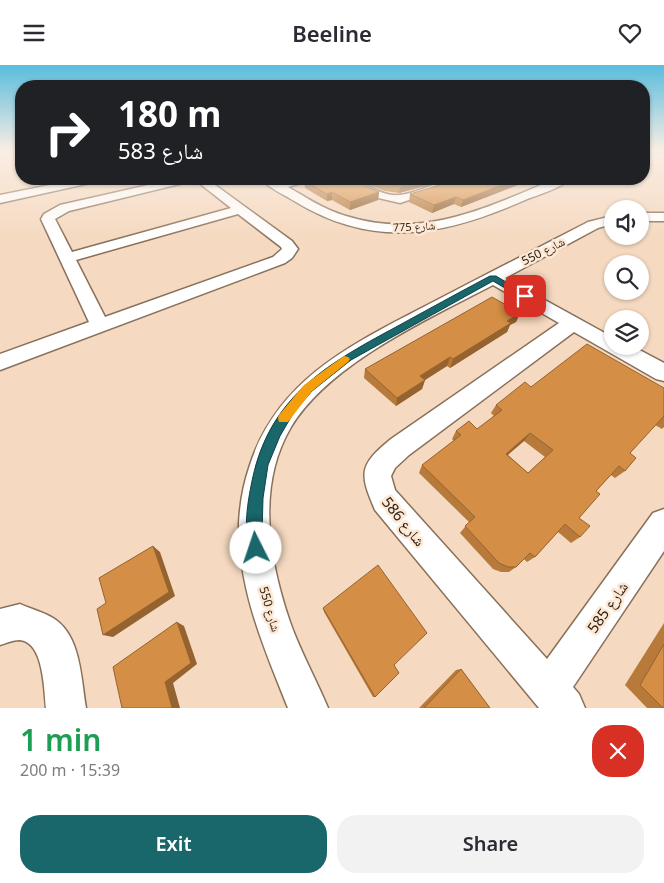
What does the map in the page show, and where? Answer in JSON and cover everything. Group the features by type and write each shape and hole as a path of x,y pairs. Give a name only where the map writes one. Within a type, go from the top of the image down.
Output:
{"street":[{"path":"0,199 66,185"},
{"path":"100,325 48,219 54,213 65,208 163,185"},
{"path":"0,362 280,260 287,255 290,249 287,243 208,185"},
{"path":"357,185 374,194 390,199 400,199 443,185"},
{"name":"شارع 775","path":"279,186 314,207 339,219 368,225 404,228 462,221 548,185"},
{"path":"67,258 241,209"},
{"path":"649,217 664,217"},
{"name":"شارع 550","path":"308,708 272,622 254,534 256,498 262,465 274,434 289,409 308,388 328,371 371,344 593,225 604,222"},
{"path":"493,278 604,340"},
{"name":"شارع 586","path":"557,699 385,500 377,485 376,474 380,464 400,447 573,323"},
{"path":"631,355 664,373"},
{"name":"شارع 585","path":"557,699 664,524"},
{"path":"0,627 20,622 42,631 56,646 66,708"}],"building":[{"path":"311,185 363,185 379,192 350,202 332,192 327,194"},
{"path":"439,185 502,185 463,200 456,197 434,205 410,194"},
{"path":"492,297 520,313 507,321 511,323 453,359 450,357 420,376 425,380 397,398 365,369"},
{"path":"587,344 664,388 664,416 630,453 636,458 625,471 619,466 596,491 600,494 579,518 590,526 580,537 565,524 535,557 530,553 516,567 508,567 499,563 465,526 475,517 422,465 461,435 456,431 469,421 477,429 502,410 496,405 525,382 531,387","holes":["530,433 553,450 528,473 506,454"]},
{"path":"153,546 169,592 103,635 97,609 106,603 99,578"},
{"path":"378,565 427,633 394,665 399,673 375,697 323,608"},
{"path":"177,622 191,663 165,682 172,708 122,708 113,667"},
{"path":"664,644 664,708 663,708 640,685"},
{"path":"461,669 490,708 424,708"}],"slow traffic":[{"path":"284,418 289,409 308,388 344,359"}],"route":[{"path":"256,548 254,534 256,498 262,465 274,434 289,409 308,388 348,357 493,278 525,296"}]}
